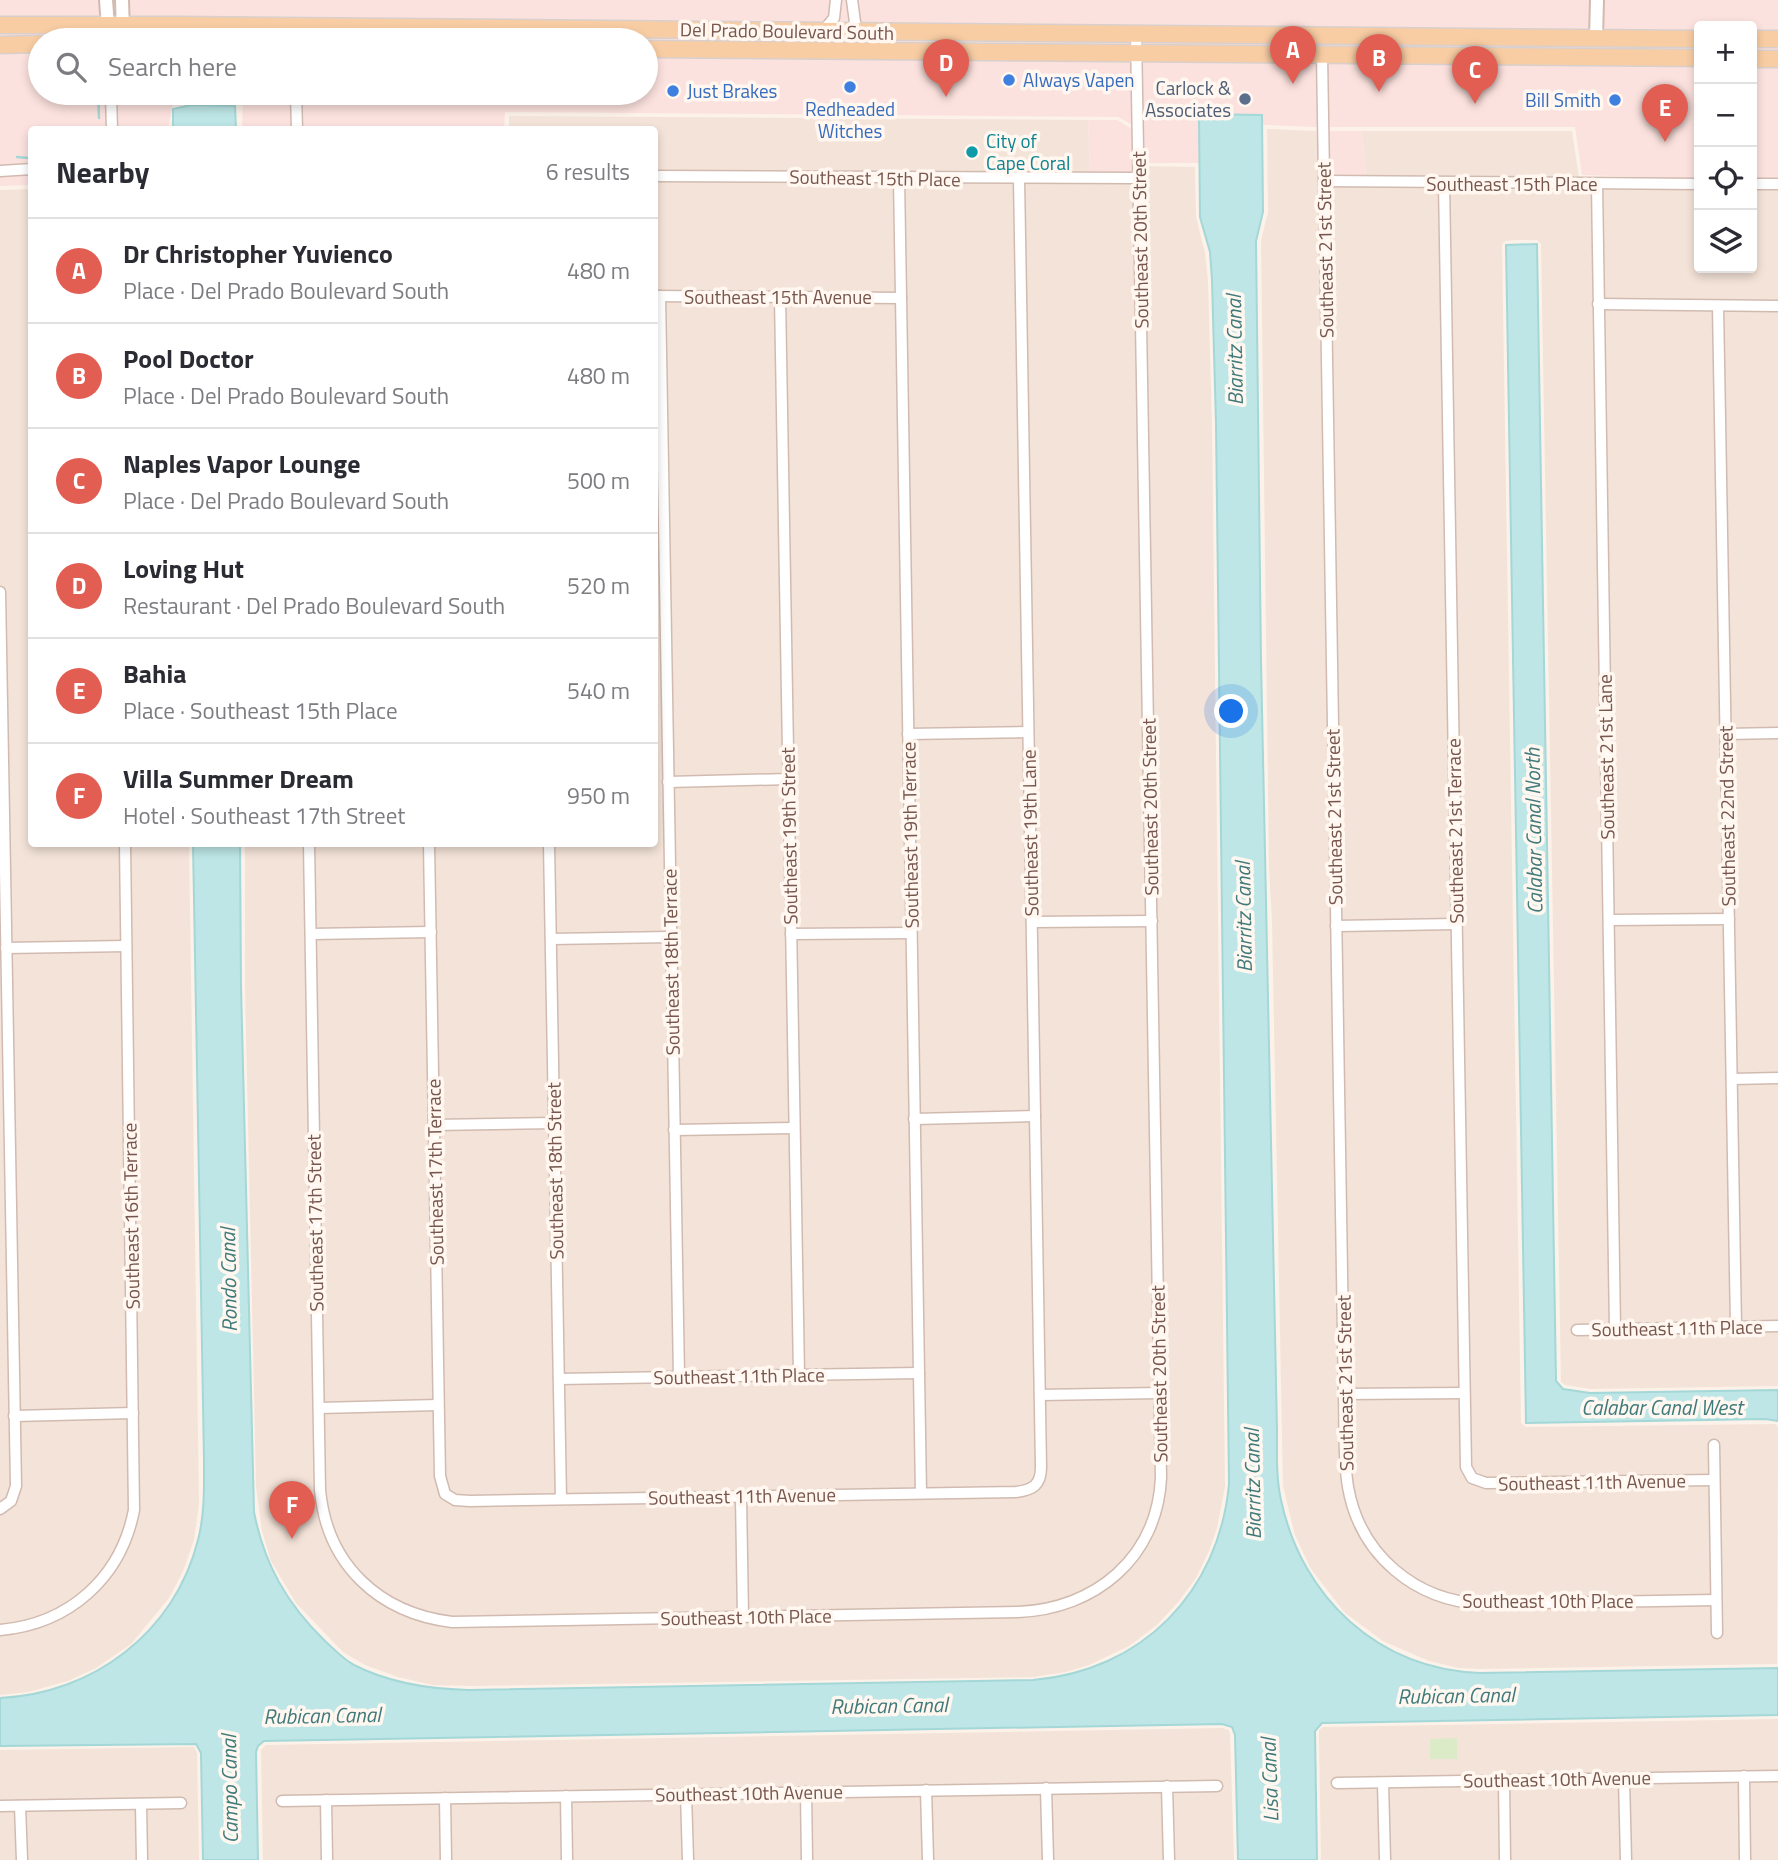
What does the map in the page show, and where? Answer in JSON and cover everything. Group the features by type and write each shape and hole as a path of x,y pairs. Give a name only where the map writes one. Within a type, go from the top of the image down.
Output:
{"main road":[{"path":"0,25 49,28"},
{"name":"Del Prado Boulevard South","path":"403,28 511,28"},
{"name":"Del Prado Boulevard South","path":"658,29 1694,39"},
{"path":"722,50 755,41 835,41 852,32"},
{"path":"1322,55 1338,44 1391,43 1418,36"},
{"path":"1503,56 1533,48 1576,49 1590,44 1596,38"},
{"path":"1757,39 1778,39"},
{"path":"0,45 28,44"},
{"name":"Del Prado Boulevard South","path":"658,49 1694,58"},
{"path":"1757,59 1778,59"}],"street":[{"path":"106,0 113,28"},
{"path":"115,28 122,0"},
{"path":"820,31 828,27 834,18 836,0"},
{"path":"852,0 855,22 852,32"},
{"path":"1596,38 1597,0"},
{"name":"Southeast 20th Street","path":"1121,1570 1144,1539 1160,1496 1161,1478 1136,34"},
{"name":"Southeast 21st Street","path":"1322,55 1346,1475 1356,1517 1369,1541 1390,1566"},
{"path":"111,105 112,126"},
{"path":"296,105 297,126"},
{"path":"0,171 28,169"},
{"name":"Southeast 15th Place","path":"658,176 1138,178"},
{"name":"Southeast 19th Terrace","path":"899,178 921,1493"},
{"name":"Southeast 19th Lane","path":"1019,179 1041,1474 1035,1486"},
{"name":"Southeast 15th Place","path":"1325,181 1694,184"},
{"name":"Southeast 21st Terrace","path":"1444,183 1465,1463 1472,1478"},
{"name":"Southeast 21st Lane","path":"1597,184 1615,1329"},
{"path":"1757,184 1778,184"},
{"name":"Southeast 15th Avenue","path":"658,296 901,298"},
{"name":"Southeast 19th Street","path":"780,297 799,1375"},
{"path":"1598,304 1778,306"},
{"name":"Southeast 22nd Street","path":"1718,306 1736,1327"},
{"name":"Southeast 18th Terrace","path":"658,340 679,1377"},
{"path":"0,592 16,1486 11,1501 0,1509"},
{"path":"908,734 1028,732"},
{"path":"1726,734 1778,733"},
{"path":"668,782 789,779"},
{"name":"Southeast 16th Terrace","path":"0,1630 39,1623 61,1614 80,1601 102,1581 116,1562 126,1541 134,1510 124,847"},
{"name":"Southeast 17th Street","path":"309,847 320,1490 325,1521 345,1561 368,1587"},
{"name":"Southeast 17th Terrace","path":"429,847 440,1482 448,1497"},
{"name":"Southeast 18th Street","path":"549,847 561,1499"},
{"path":"1609,920 1729,919"},
{"path":"1032,922 1152,921"},
{"path":"1336,926 1456,924"},
{"path":"310,934 431,933"},
{"path":"791,934 911,933"},
{"path":"551,939 671,937"},
{"path":"6,948 126,946"},
{"path":"1732,1079 1778,1078"},
{"path":"914,1119 1035,1116"},
{"path":"435,1125 554,1123"},
{"path":"674,1130 794,1128"},
{"name":"Southeast 11th Place","path":"1577,1330 1778,1326"},
{"name":"Southeast 11th Place","path":"559,1379 919,1373"},
{"path":"1040,1395 1160,1393"},
{"path":"1344,1394 1464,1393"},
{"path":"319,1408 438,1405"},
{"path":"14,1416 133,1413"},
{"path":"1714,1445 1717,1633"},
{"name":"Southeast 11th Avenue","path":"1472,1478 1486,1483 1714,1480"},
{"name":"Southeast 11th Avenue","path":"448,1497 470,1502 741,1497 1020,1491 1035,1486"},
{"path":"741,1497 743,1617"},
{"name":"Southeast 10th Place","path":"1390,1566 1422,1589 1447,1599 1468,1603 1716,1600"},
{"name":"Southeast 10th Place","path":"368,1587 383,1599 411,1614 453,1622 1039,1611 1056,1608 1081,1598 1121,1570"},
{"path":"1744,1776 1745,1860"},
{"name":"Southeast 10th Avenue","path":"1337,1783 1778,1776"},
{"path":"1624,1778 1626,1860"},
{"path":"1504,1780 1505,1860"},
{"path":"1383,1783 1385,1860"},
{"path":"1167,1786 1168,1860"},
{"name":"Southeast 10th Avenue","path":"282,1801 1217,1786"},
{"path":"1046,1788 1048,1860"},
{"path":"926,1790 928,1860"},
{"path":"806,1792 807,1860"},
{"path":"686,1794 688,1860"},
{"path":"566,1796 567,1860"},
{"path":"445,1798 446,1860"},
{"path":"326,1801 327,1860"},
{"path":"0,1806 181,1803"},
{"path":"141,1804 142,1860"},
{"path":"20,1806 22,1860"}],"shaded area":[{"path":"0,0 1778,0 1778,181 1757,180 1757,21 1694,21 1694,179 1582,175 1575,127 1315,127 1215,123 1209,163 1138,163 1138,128 1118,117 505,112 504,126 242,126 243,105 658,105 658,28 28,28 28,105 172,105 169,126 28,126 28,185 0,186"},
{"path":"509,116 1088,120 1090,173 1138,166 1195,167 1196,217 1205,253 1208,281 1212,426 1225,1487 1217,1528 1209,1551 1196,1578 1179,1601 1157,1625 1129,1646 1089,1665 1033,1677 433,1685 398,1677 365,1665 343,1652 296,1603 271,1561 262,1531 256,1486 245,986 245,847 658,847 658,126 509,126"},
{"path":"1088,120 1117,120 1134,130 1135,173 1090,173"},
{"path":"1267,129 1317,131 1319,179 1366,176 1362,131 1572,131 1579,178 1694,182 1694,273 1757,273 1757,184 1778,185 1778,1386 1591,1389 1561,1382 1541,244 1537,240 1516,240 1505,241 1502,245 1521,1423 1526,1427 1776,1424 1777,1664 1480,1669 1459,1668 1429,1661 1383,1641 1345,1613 1311,1569 1295,1535 1283,1486 1269,867 1261,241 1268,212"},
{"path":"1317,131 1362,131 1366,177 1319,179"},
{"path":"28,189 28,847 189,847 199,1503 194,1540 183,1571 169,1598 131,1644 96,1668 68,1681 28,1692 0,1695 0,190"},
{"path":"1778,1719 1778,1860 1321,1860 1319,1730 1323,1727"},
{"path":"1222,1728 1229,1730 1230,1735 1234,1860 263,1860 261,1750 266,1745"},
{"path":"194,1747 197,1753 199,1860 0,1860 0,1750"}],"green space":[{"path":"1457,1738 1457,1759 1430,1759 1430,1739"}],"water":[{"path":"191,105 235,106 236,126 173,126 173,109"},
{"path":"1199,114 1262,115 1263,212 1256,241 1261,661 1277,1465 1281,1500 1291,1535 1307,1568 1326,1597 1350,1622 1378,1642 1409,1658 1443,1668 1480,1673 1778,1668 1778,1715 1322,1723 1315,1731 1317,1860 1238,1860 1235,1735 1232,1727 1222,1724 264,1741 256,1752 258,1860 203,1860 201,1753 196,1744 0,1746 0,1698 34,1694 67,1685 97,1671 125,1652 150,1629 170,1603 187,1573 198,1540 204,1500 204,1460 193,847 240,847 254,1512 264,1549 288,1598 311,1627 346,1660 395,1681 468,1690 1033,1680 1072,1673 1108,1661 1140,1643 1168,1619 1191,1591 1209,1559 1222,1523 1229,1484 1216,424 1210,252 1200,217"},
{"path":"1537,244 1556,1381 1563,1389 1590,1393 1778,1390 1778,1421 1765,1419 1526,1423 1506,245"}],"waterway":[{"path":"98,105 99,118"},
{"path":"17,157 28,158"}],"place":[{"name":"Always Vapen","path":"1009,80"},
{"name":"Dr Christopher Yuvienco","path":"1293,84"},
{"name":"Redheaded Witches","path":"850,87"},
{"name":"Just Brakes","path":"673,91"},
{"name":"Pool Doctor","path":"1379,92"},
{"name":"Loving Hut","path":"946,97"},
{"name":"Carlock & Associates","path":"1245,99"},
{"name":"Bill Smith","path":"1615,100"},
{"name":"Naples Vapor Lounge","path":"1475,104"},
{"name":"Bahia","path":"1665,142"},
{"name":"City of Cape Coral","path":"972,152"},
{"name":"Villa Summer Dream","path":"292,1539"}],"water label":[{"name":"Biarritz Canal","path":"1235,350"},
{"name":"Calabar Canal North","path":"1534,831"},
{"name":"Biarritz Canal","path":"1244,917"},
{"name":"Rondo Canal","path":"229,1280"},
{"name":"Calabar Canal West","path":"1662,1408"},
{"name":"Biarritz Canal","path":"1253,1484"},
{"name":"Rubican Canal","path":"1456,1696"},
{"name":"Rubican Canal","path":"889,1706"},
{"name":"Rubican Canal","path":"322,1716"},
{"name":"Lisa Canal","path":"1270,1780"},
{"name":"Campo Canal","path":"230,1789"}]}
